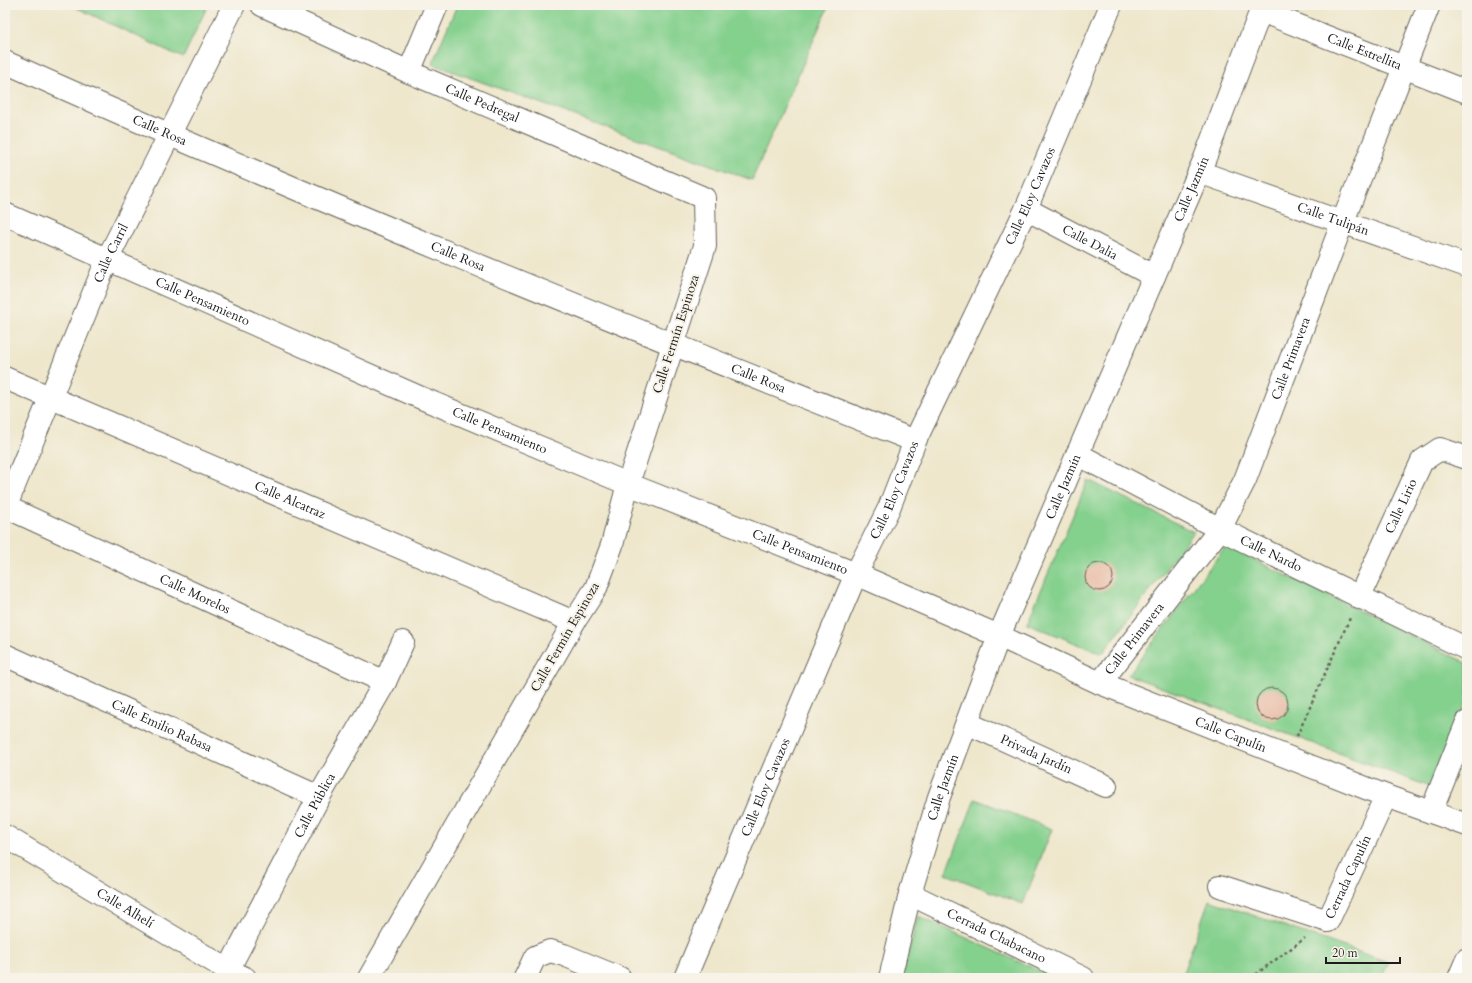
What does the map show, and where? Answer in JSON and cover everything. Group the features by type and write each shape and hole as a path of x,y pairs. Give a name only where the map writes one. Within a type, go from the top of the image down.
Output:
{"street":[{"name":"Calle Carril","path":"5,508 107,260 234,5"},
{"name":"Calle Pedregal","path":"262,5 409,72 704,198"},
{"path":"409,72 436,5"},
{"name":"Calle Eloy Cavazos","path":"685,978 856,574 889,508 915,440 1026,209 1111,5"},
{"name":"Calle Primavera","path":"1100,683 1220,529 1245,480 1343,221 1430,5"},
{"name":"Calle Estrellita","path":"1262,8 1467,92"},
{"name":"Calle Jazmín","path":"890,978 910,894 939,796 999,636 1199,172 1262,8"},
{"name":"Calle Rosa","path":"5,62 170,136 673,344 915,440"},
{"name":"Calle Tulipán","path":"1199,172 1343,221 1467,266"},
{"name":"Calle Fermín Espinoza","path":"369,978 574,622 596,588 612,545 628,484 705,246 704,198"},
{"name":"Calle Dalia","path":"1026,209 1154,276"},
{"name":"Calle Pensamiento","path":"5,214 419,397 628,484 856,574 999,636"},
{"name":"Calle Alcatraz","path":"5,378 574,622"},
{"name":"Calle Lirio","path":"1359,598 1422,461 1440,449 1467,458"},
{"name":"Calle Nardo","path":"1077,454 1220,529 1467,650"},
{"name":"Calle Morelos","path":"5,508 385,682"},
{"name":"Calle Capulín","path":"999,636 1100,683 1386,796 1467,825"},
{"name":"Calle Pública","path":"237,974 319,797 385,682 403,642"},
{"name":"Calle Emilio Rabasa","path":"5,655 319,797"},
{"path":"1431,812 1467,722"},
{"name":"Privada Jardín","path":"967,723 1106,786"},
{"name":"Cerrada Capulín","path":"1220,886 1328,922 1386,796"},
{"name":"Calle Alhelí","path":"5,836 237,974"},
{"name":"Cerrada Chabacano","path":"910,894 1083,978"},
{"path":"525,978 535,957 550,951 564,955 620,978"},
{"path":"1459,978 1467,959"}],"path":[{"path":"1288,757 1359,598"},
{"path":"1251,978 1328,922"}],"green space":[{"path":"71,5 208,5 183,58"},
{"path":"457,5 829,5 752,180 432,64"},
{"path":"1088,480 1194,532 1102,654 1027,623"},
{"path":"1226,546 1467,663 1467,700 1433,788 1128,675"},
{"path":"975,799 1052,829 1023,904 946,874"},
{"path":"1209,900 1388,962 1382,978 1181,978"},
{"path":"918,916 1055,978 902,978"}],"building":[{"path":"1099,563 1109,567 1113,577 1109,587 1099,591 1089,587 1085,577 1089,567"},
{"path":"1272,688 1281,691 1285,695 1288,704 1285,713 1281,717 1272,720 1263,717 1259,713 1256,704 1259,695 1263,691"}]}
